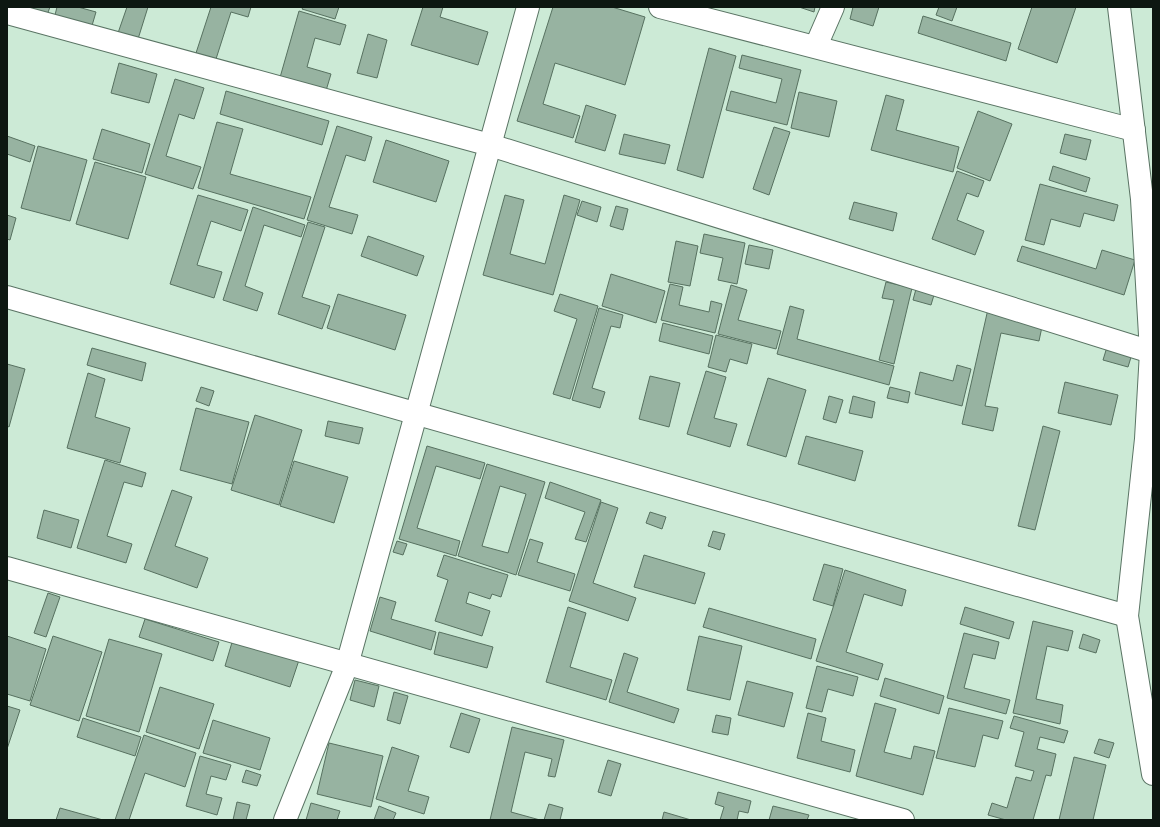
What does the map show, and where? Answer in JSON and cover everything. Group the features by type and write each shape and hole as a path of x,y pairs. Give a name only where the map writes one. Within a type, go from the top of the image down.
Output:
{"street":[{"path":"285,820 347,665 528,7"},
{"path":"660,7 816,46 1134,130"},
{"path":"816,46 833,7"},
{"path":"1119,7 1142,199 1151,352 1146,439 1127,616 1153,774"},
{"path":"7,13 490,145 1151,352"},
{"path":"7,297 1127,616"},
{"path":"7,568 347,665 903,820"}],"building":[{"path":"24,7 50,7 47,15"},
{"path":"57,7 78,7 96,12 91,29 54,19"},
{"path":"127,7 148,7 138,39 118,33"},
{"path":"211,7 251,7 248,17 231,12 216,59 196,53"},
{"path":"303,7 339,7 335,19 302,9"},
{"path":"423,7 443,7 440,17 488,32 478,65 411,45"},
{"path":"553,7 612,7 645,17 625,85 555,63 543,104 580,116 573,138 517,121"},
{"path":"799,7 815,7 814,12"},
{"path":"853,7 879,7 873,26 850,19"},
{"path":"939,7 957,7 952,21 936,15"},
{"path":"1032,7 1076,7 1057,63 1018,49"},
{"path":"299,11 346,25 340,45 315,38 307,67 331,74 325,94 279,81"},
{"path":"923,16 1011,43 1006,61 918,33"},
{"path":"368,34 387,40 377,78 357,73"},
{"path":"709,48 736,56 703,178 677,170"},
{"path":"742,55 801,70 787,125 726,110 731,91 776,103 782,79 739,68"},
{"path":"119,63 157,74 149,103 111,93"},
{"path":"175,79 204,88 194,119 179,114 166,156 201,167 193,189 145,174"},
{"path":"226,91 329,121 322,145 220,114"},
{"path":"799,92 837,101 829,137 791,128"},
{"path":"886,95 904,100 896,130 959,147 953,172 871,150"},
{"path":"586,105 616,115 605,151 575,142"},
{"path":"978,111 1012,124 990,181 957,168"},
{"path":"217,122 243,129 230,174 311,197 304,219 198,188"},
{"path":"337,126 372,137 365,161 346,155 329,207 358,215 352,234 307,220"},
{"path":"774,127 790,132 769,195 753,189"},
{"path":"102,129 150,144 142,173 93,159"},
{"path":"624,134 670,145 665,164 619,154"},
{"path":"1065,134 1091,140 1086,160 1060,153"},
{"path":"7,136 35,146 30,162 7,154"},
{"path":"386,140 449,161 436,202 373,182"},
{"path":"38,146 87,160 70,221 21,208"},
{"path":"95,162 146,177 128,239 76,224"},
{"path":"1053,166 1090,178 1086,192 1049,180"},
{"path":"957,171 984,181 978,197 967,193 957,220 984,231 975,255 932,239"},
{"path":"1040,184 1118,205 1114,221 1084,213 1080,227 1051,219 1044,245 1025,240"},
{"path":"198,195 248,210 241,231 211,221 197,265 222,272 214,298 170,284"},
{"path":"505,195 524,200 510,254 545,264 564,195 580,200 553,295 483,275"},
{"path":"582,201 601,207 597,222 577,215"},
{"path":"854,202 897,213 893,231 849,219"},
{"path":"616,206 628,209 623,230 610,226"},
{"path":"253,207 305,225 301,237 264,225 245,286 263,293 257,311 223,300"},
{"path":"7,215 16,218 10,240 7,239"},
{"path":"308,222 325,227 302,297 330,306 322,329 278,314"},
{"path":"704,234 745,243 737,284 718,280 723,258 700,253"},
{"path":"368,236 424,256 417,276 361,256"},
{"path":"676,241 698,246 690,286 668,282"},
{"path":"749,245 773,250 769,269 745,264"},
{"path":"1022,246 1096,269 1102,250 1135,260 1124,295 1017,261"},
{"path":"611,274 665,291 656,323 602,306"},
{"path":"886,282 912,288 894,364 879,360 894,300 882,298"},
{"path":"670,284 683,287 679,305 709,312 711,301 722,304 715,333 661,320"},
{"path":"731,285 747,290 738,320 781,331 776,349 718,334"},
{"path":"916,289 934,295 931,305 913,300"},
{"path":"338,294 406,315 395,350 327,328"},
{"path":"560,294 598,306 570,399 553,394 577,319 554,311"},
{"path":"790,306 804,310 797,339 894,366 889,385 777,354"},
{"path":"599,308 623,315 620,328 611,326 592,388 605,392 600,408 572,400"},
{"path":"988,309 1043,322 1039,341 1001,333 985,406 998,408 993,431 962,424"},
{"path":"663,323 713,336 709,354 659,341"},
{"path":"716,335 752,344 747,364 730,359 726,372 708,367"},
{"path":"1107,347 1132,354 1128,367 1103,360"},
{"path":"92,348 146,363 142,381 87,365"},
{"path":"7,364 25,369 9,427 7,426"},
{"path":"957,365 971,369 962,406 915,394 920,372 953,381"},
{"path":"706,371 726,377 714,418 737,424 730,447 687,434"},
{"path":"88,373 105,379 95,417 130,428 120,463 67,448"},
{"path":"650,376 680,383 669,427 639,419"},
{"path":"768,378 806,390 786,457 747,445"},
{"path":"1065,382 1118,395 1111,425 1058,413"},
{"path":"201,387 214,391 209,406 196,401"},
{"path":"890,387 910,392 908,403 887,398"},
{"path":"829,396 843,400 836,423 823,419"},
{"path":"853,396 875,402 872,418 849,413"},
{"path":"196,408 249,422 232,484 180,470"},
{"path":"255,415 302,430 279,505 231,490"},
{"path":"328,421 363,428 359,444 325,436"},
{"path":"1043,426 1060,431 1035,530 1018,526"},
{"path":"806,436 863,451 855,481 798,464"},
{"path":"427,446 485,463 480,479 436,466 417,528 460,541 456,556 399,539"},
{"path":"105,460 146,473 142,487 124,482 107,536 132,544 126,563 77,548"},
{"path":"294,461 348,477 334,523 280,506"},
{"path":"487,464 545,482 516,575 458,556","holes":["500,486 526,494 508,553 482,546"]},
{"path":"550,482 601,500 586,542 575,539 585,512 545,498"},
{"path":"172,490 192,497 175,546 208,558 197,588 144,569"},
{"path":"601,502 618,508 593,583 636,598 628,621 569,601"},
{"path":"44,510 79,520 71,548 37,538"},
{"path":"650,512 666,517 662,529 646,523"},
{"path":"713,531 725,534 720,550 708,546"},
{"path":"530,539 543,543 537,562 575,574 570,591 518,575"},
{"path":"397,541 407,544 403,555 393,552"},
{"path":"444,555 508,575 501,597 492,594 490,599 469,592 466,603 490,611 482,636 435,621 448,580 437,576"},
{"path":"644,555 705,573 695,604 634,587"},
{"path":"824,564 843,569 833,606 813,600"},
{"path":"845,570 906,590 902,606 864,594 846,652 883,664 878,680 816,661"},
{"path":"48,593 60,597 46,637 34,633"},
{"path":"380,597 396,602 391,619 436,632 431,650 370,631"},
{"path":"568,607 586,613 570,667 612,680 606,700 546,682"},
{"path":"965,607 1014,622 1009,639 960,624"},
{"path":"709,608 816,639 811,659 703,627"},
{"path":"145,619 219,642 213,661 139,637"},
{"path":"1033,621 1073,631 1068,651 1047,646 1036,699 1063,705 1060,724 1013,713"},
{"path":"439,632 493,647 487,668 434,654"},
{"path":"964,633 999,642 995,659 973,654 964,688 1010,700 1006,714 947,698"},
{"path":"1083,634 1100,640 1096,653 1079,648"},
{"path":"7,636 46,649 30,701 7,694"},
{"path":"53,636 102,652 79,721 30,705"},
{"path":"699,636 742,646 730,700 687,690"},
{"path":"109,639 162,654 139,732 86,716"},
{"path":"233,639 299,660 290,687 225,666"},
{"path":"624,653 638,658 627,692 679,709 674,723 609,702"},
{"path":"817,666 858,677 853,696 828,689 822,712 806,708"},
{"path":"885,678 944,696 939,714 880,696"},
{"path":"355,680 379,686 374,707 350,700"},
{"path":"747,681 793,693 784,727 738,715"},
{"path":"160,687 214,704 199,749 146,732"},
{"path":"394,692 408,696 400,724 387,720"},
{"path":"875,703 896,709 884,752 911,759 914,746 935,751 923,795 856,776"},
{"path":"7,706 20,710 7,749"},
{"path":"949,708 1003,721 998,739 983,735 975,767 936,758"},
{"path":"461,713 480,719 469,753 450,747"},
{"path":"808,713 826,718 821,741 855,750 850,772 797,758"},
{"path":"716,715 731,718 728,735 712,732"},
{"path":"1014,716 1068,731 1064,743 1040,737 1037,749 1056,754 1051,776 1046,775 1033,820 1006,820 988,815 992,803 1007,808 1016,777 1031,781 1034,771 1015,766 1024,732 1010,728"},
{"path":"83,718 141,737 135,756 77,737"},
{"path":"213,720 270,738 260,770 203,753"},
{"path":"512,727 564,740 555,777 548,776 552,759 525,752 511,812 540,820 490,820"},
{"path":"144,735 196,753 185,787 145,773 129,820 115,820"},
{"path":"1099,739 1114,743 1109,758 1094,753"},
{"path":"329,743 383,756 371,807 317,794"},
{"path":"392,747 419,756 408,791 429,797 424,814 376,799"},
{"path":"200,756 231,765 226,780 211,776 206,794 222,798 217,815 186,806"},
{"path":"1074,757 1106,765 1093,820 1059,820"},
{"path":"608,760 621,764 611,796 598,792"},
{"path":"246,770 261,775 257,786 242,782"},
{"path":"718,792 751,801 748,813 739,811 737,820 720,820 724,807 715,804"},
{"path":"237,802 250,805 246,820 233,820"},
{"path":"311,803 340,811 337,820 306,820"},
{"path":"549,804 563,808 560,820 544,820"},
{"path":"379,806 396,813 393,820 374,820"},
{"path":"773,806 809,815 807,820 769,820"},
{"path":"60,808 103,820 56,820"},
{"path":"664,812 691,820 662,820"}]}
